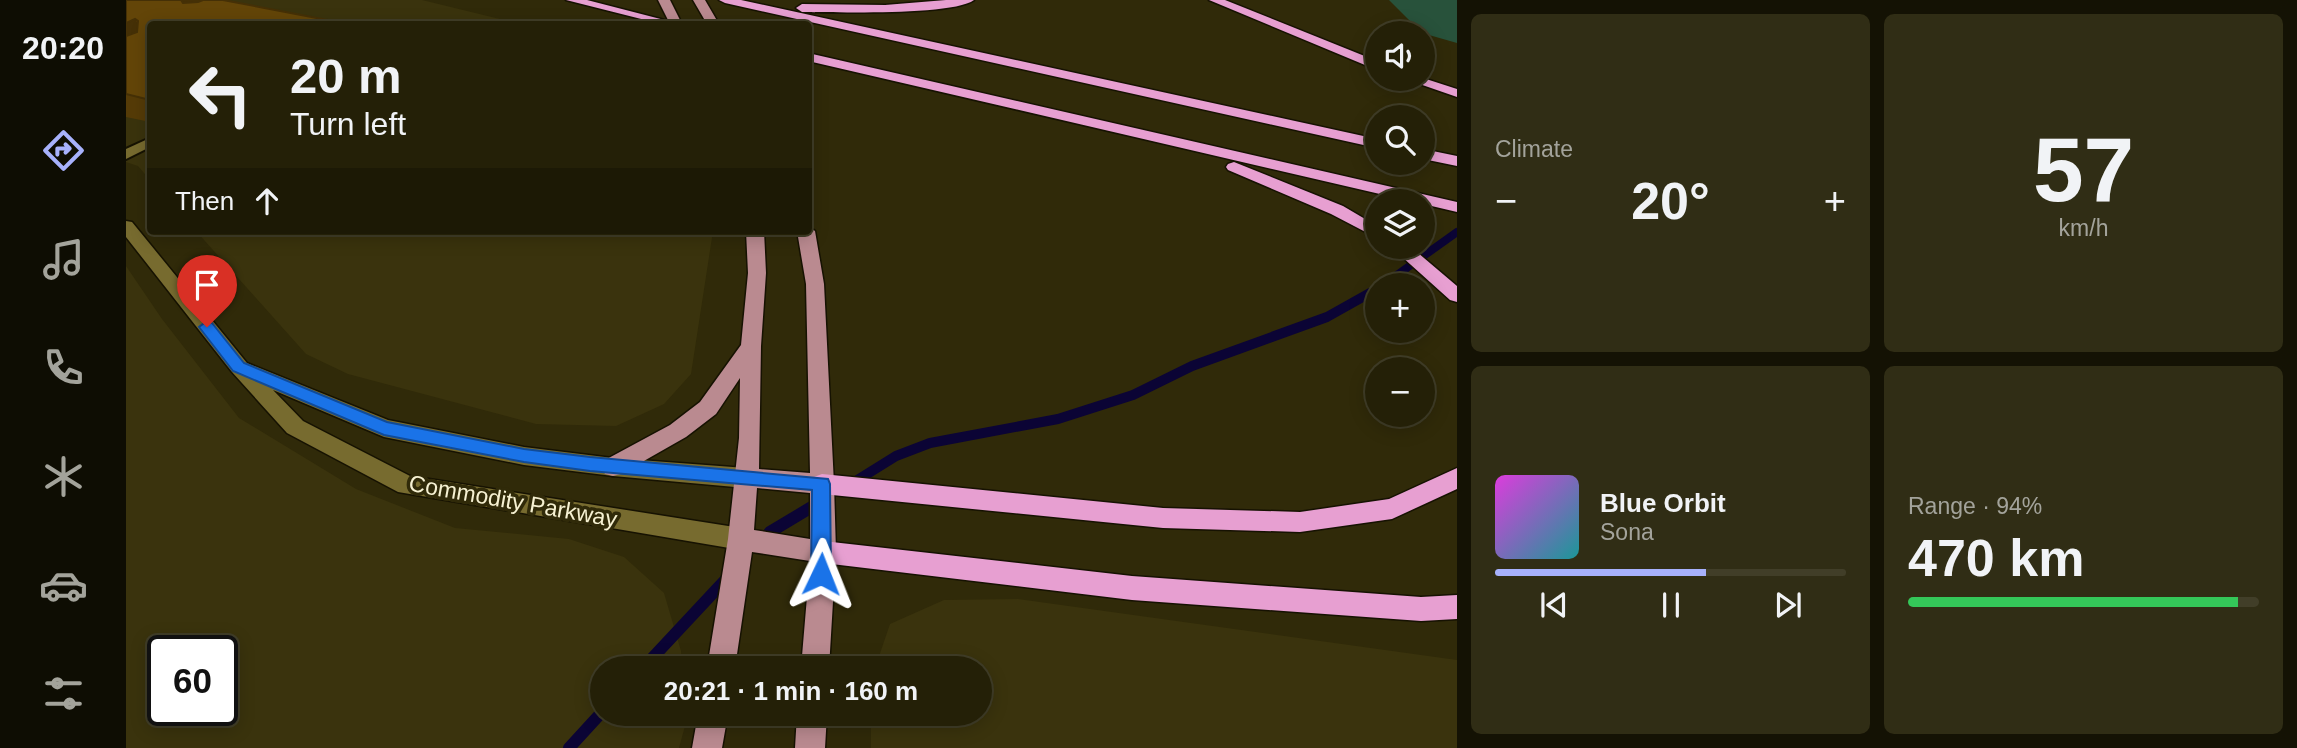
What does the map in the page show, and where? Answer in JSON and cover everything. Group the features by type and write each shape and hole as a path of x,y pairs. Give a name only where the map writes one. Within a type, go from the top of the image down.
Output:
{"highway":[{"path":"572,0 662,21"},
{"path":"728,1 791,8 869,10 915,8 968,0"},
{"path":"1215,0 1365,61"},
{"path":"728,1 1365,141"},
{"path":"812,58 1457,207"},
{"path":"1435,86 1457,93"},
{"path":"1098,126 1234,167 1337,210 1365,226"},
{"path":"1435,156 1457,161"},
{"path":"1414,259 1457,296"},
{"path":"821,484 1163,519 1300,522 1392,509 1457,478"},
{"path":"823,552 1132,587 1421,609 1457,607"}],"main road":[{"path":"664,0 674,21"},
{"path":"699,0 711,21"},
{"path":"723,656 741,539 750,438 751,346 757,272 755,235"},
{"path":"807,235 815,284 823,552 816,656"},
{"path":"612,467 678,431 708,408 751,346"},
{"path":"746,478 821,484"},
{"path":"741,539 823,552"},
{"path":"707,748 711,726"},
{"path":"810,748 811,726"}],"street":[{"name":"Commodity Parkway","path":"126,226 239,367 295,427 406,485 741,539"},
{"name":"Commodity Parkway","path":"239,367 384,428 524,456 612,467 746,478"}],"lane":[{"path":"126,141 146,145"},
{"path":"126,155 146,145"}],"shaded area":[{"path":"126,0 422,0 508,21 147,21 147,176 138,166 126,162"},
{"path":"200,235 712,235 691,374 664,404 616,426 536,424 348,374 306,354"},
{"path":"126,266 162,319 239,418 356,489 455,528 569,539 624,557 664,593 681,656 590,656 590,726 685,726 679,748 126,748"},
{"path":"1018,599 1457,660 1457,748 871,748 871,726 992,726 992,656 879,656 890,624 944,600"}],"green space":[{"path":"1389,0 1457,0 1457,43 1435,37 1435,21 1410,21"}],"building":[{"path":"126,0 181,0 183,3 223,0 332,21 147,21 147,99 126,94 126,36 137,32 138,21 135,19 126,23"}],"waterway":[{"path":"1400,273 1457,232"},
{"path":"851,484 896,456 930,443 1058,419 1133,395 1192,366 1327,317 1365,296"},
{"path":"763,540 770,532 820,502"},
{"path":"654,656 728,577"},
{"path":"569,748 590,725"}],"route":[{"path":"207,327 239,367 384,428 524,456 612,467 821,484 821,574"}]}
